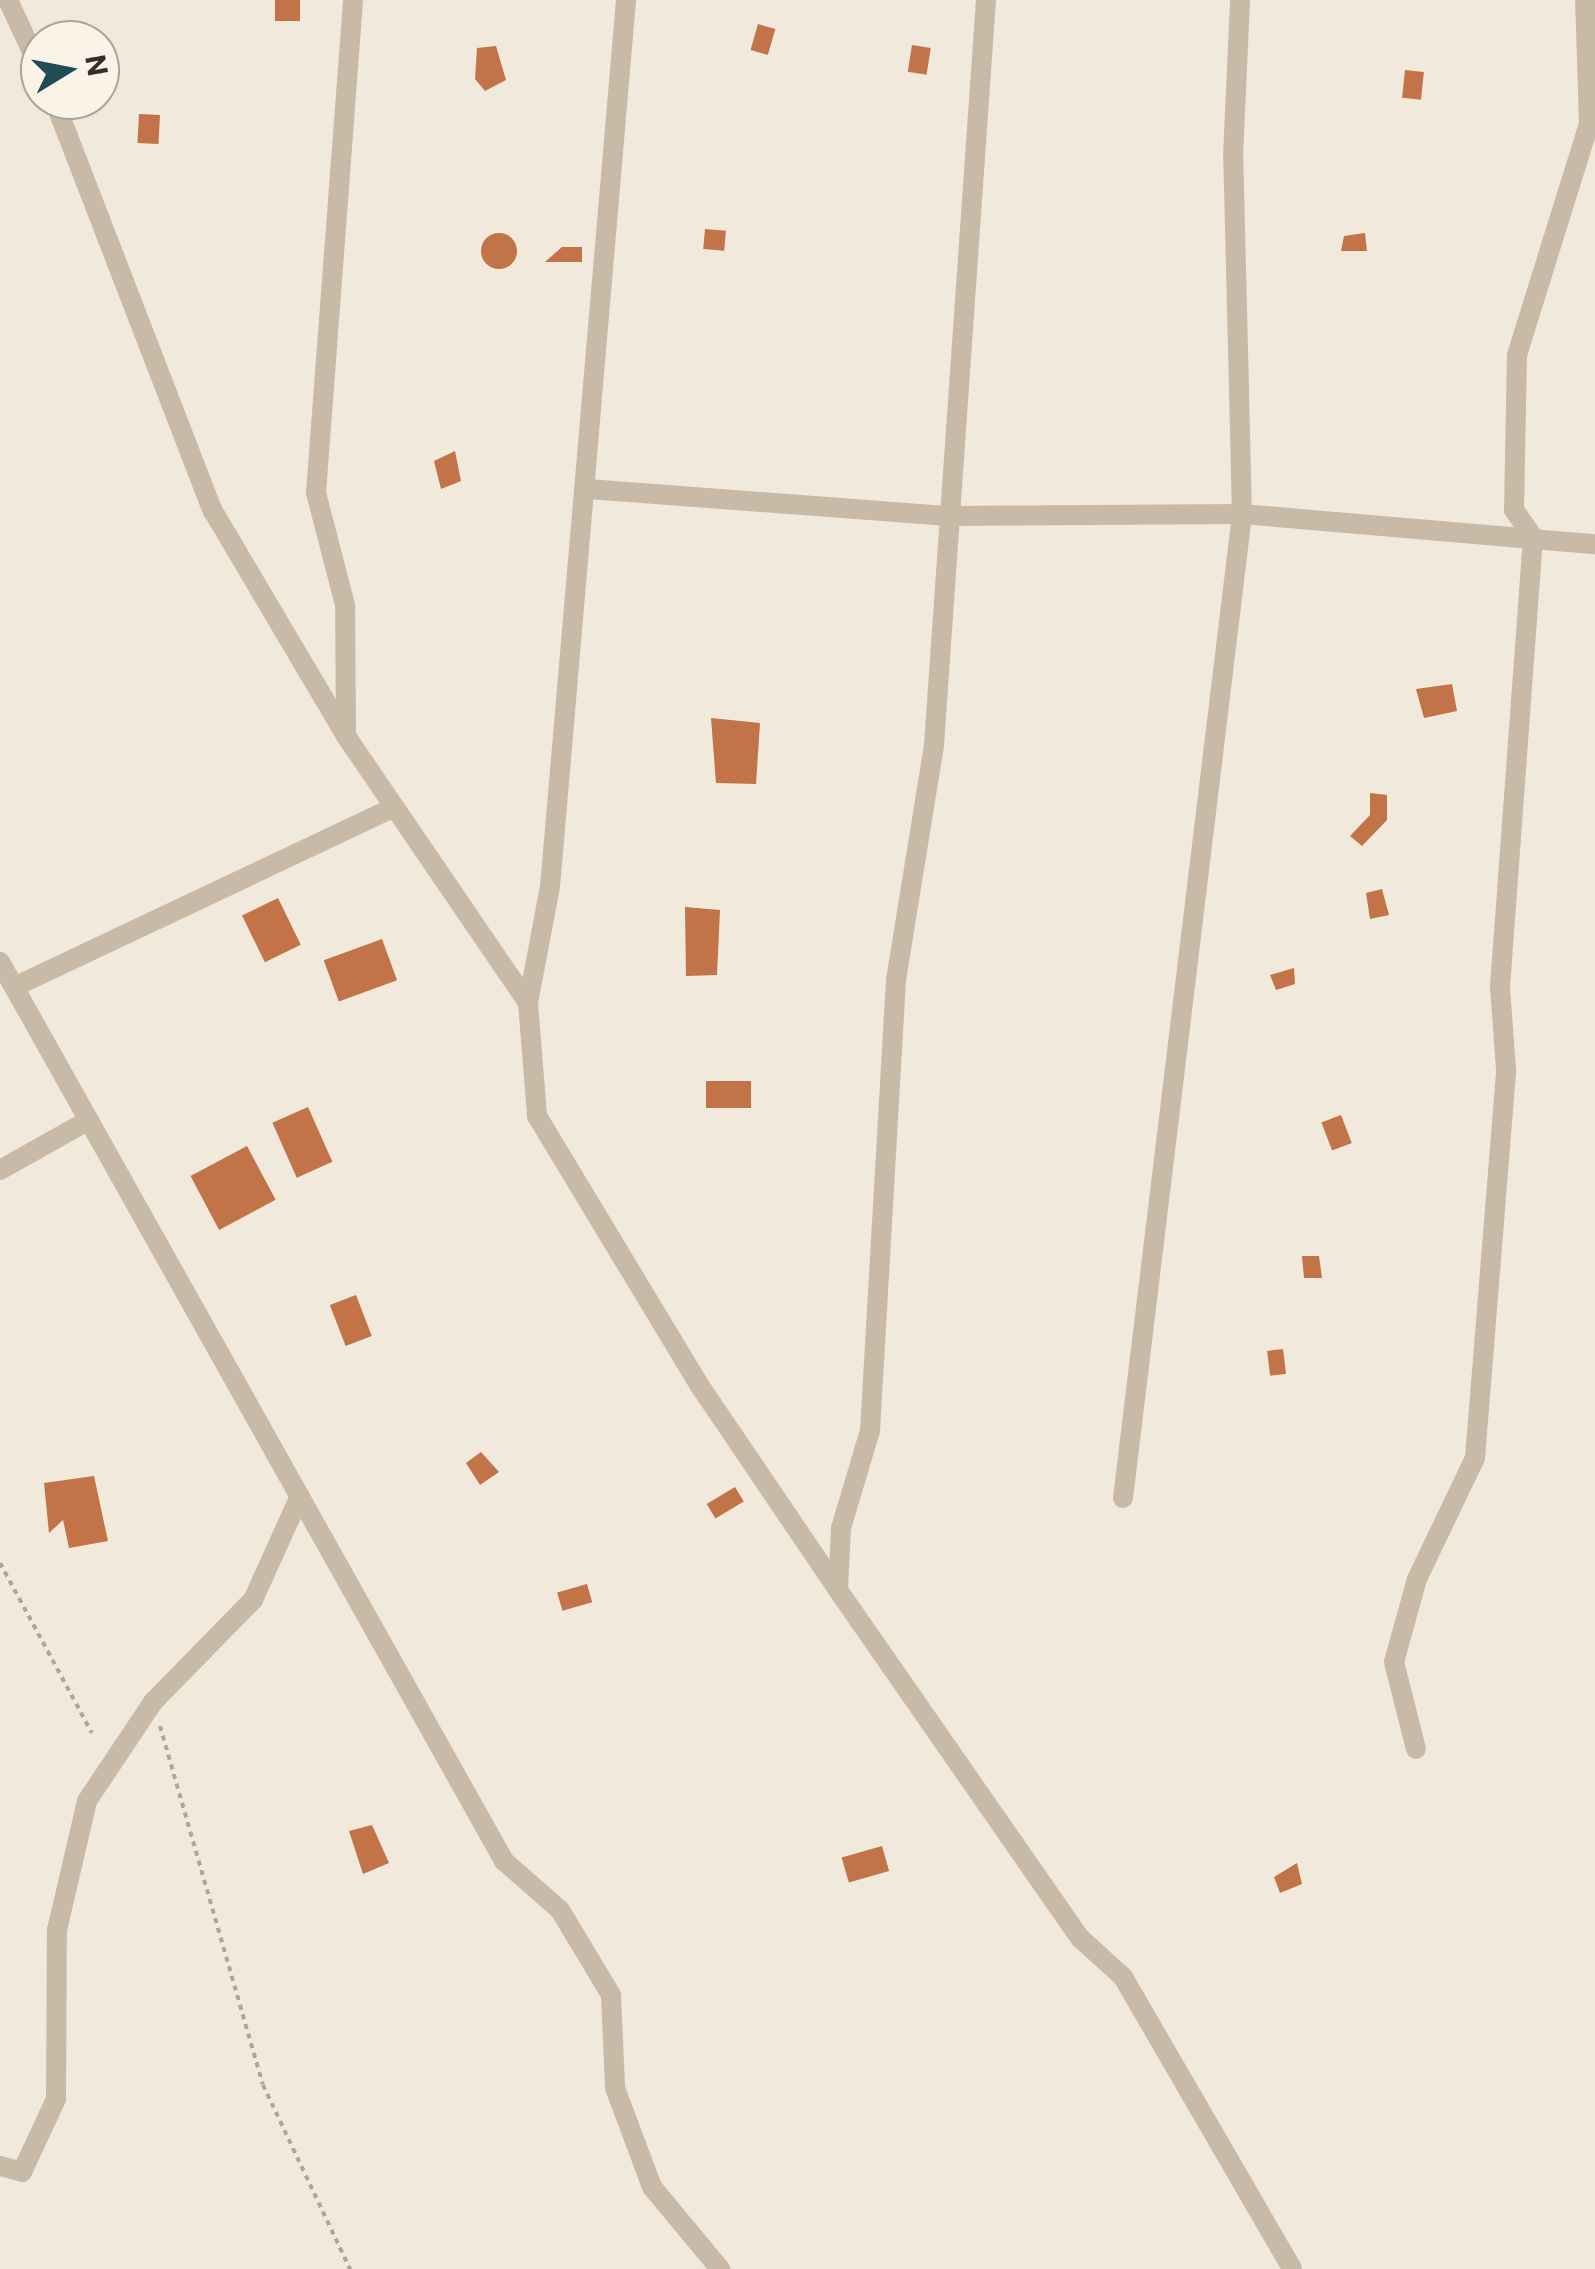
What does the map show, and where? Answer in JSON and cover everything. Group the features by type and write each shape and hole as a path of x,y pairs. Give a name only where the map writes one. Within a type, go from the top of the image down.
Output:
{"street":[{"path":"8,0 20,26"},
{"path":"346,736 345,605 316,493 352,0"},
{"path":"626,0 588,489 550,887 528,1003 537,1116 702,1389 838,1590 1080,1938 1122,1976 1292,2269"},
{"path":"838,1590 841,1528 870,1432 896,980 934,745 986,0"},
{"path":"1122,1498 1242,514 1232,156 1240,0"},
{"path":"1416,1748 1394,1662 1417,1579 1475,1458 1532,537 1514,510 1517,355 1589,124 1585,0"},
{"path":"62,120 212,511 346,736 528,1003"},
{"path":"588,489 949,516 1242,514 1595,544"},
{"path":"14,987 394,808"},
{"path":"0,962 504,1860 560,1910 611,1996 616,2088 652,2187 720,2269"},
{"path":"0,1170 88,1120"},
{"path":"0,2166 22,2172 56,2099 57,1930 87,1800 153,1702 253,1600 300,1496"}],"path":[{"path":"0,1562 92,1733"},
{"path":"153,1702 264,2085 350,2269"}],"building":[{"path":"275,0 300,0 300,21 275,21"},
{"path":"758,24 775,29 768,55 751,50"},
{"path":"912,45 931,48 927,75 908,72"},
{"path":"496,46 506,80 485,91 475,79 477,48"},
{"path":"1405,70 1424,72 1421,100 1402,98"},
{"path":"139,114 160,115 158,144 137,143"},
{"path":"705,229 726,231 724,251 703,249"},
{"path":"499,233 512,238 517,251 512,264 499,269 486,264 481,251 486,238"},
{"path":"1365,233 1367,251 1341,251 1344,236"},
{"path":"562,247 582,247 582,262 545,262"},
{"path":"455,451 461,481 441,489 434,461"},
{"path":"1452,684 1457,711 1424,718 1416,689"},
{"path":"711,718 760,723 756,784 716,783"},
{"path":"1370,793 1387,795 1387,820 1362,846 1350,836 1370,815"},
{"path":"1382,889 1389,915 1370,919 1366,893"},
{"path":"278,898 301,945 265,962 242,916"},
{"path":"685,907 720,910 717,975 686,976"},
{"path":"382,939 397,980 339,1002 324,960"},
{"path":"1294,968 1295,984 1276,990 1270,975"},
{"path":"706,1081 751,1081 751,1108 706,1108"},
{"path":"308,1107 332,1162 297,1178 272,1123"},
{"path":"1341,1115 1352,1143 1332,1151 1321,1123"},
{"path":"247,1146 276,1200 219,1230 190,1176"},
{"path":"1302,1256 1319,1256 1322,1278 1304,1278"},
{"path":"356,1295 372,1336 346,1346 330,1305"},
{"path":"1283,1349 1286,1374 1270,1376 1267,1351"},
{"path":"481,1452 499,1472 480,1485 466,1463"},
{"path":"94,1476 108,1541 69,1548 63,1520 49,1533 44,1483"},
{"path":"735,1487 744,1502 715,1519 707,1504"},
{"path":"587,1584 592,1602 562,1611 557,1593"},
{"path":"372,1825 389,1863 363,1874 349,1831"},
{"path":"882,1846 889,1871 849,1883 842,1858"},
{"path":"1297,1863 1302,1884 1280,1893 1274,1877"}]}
